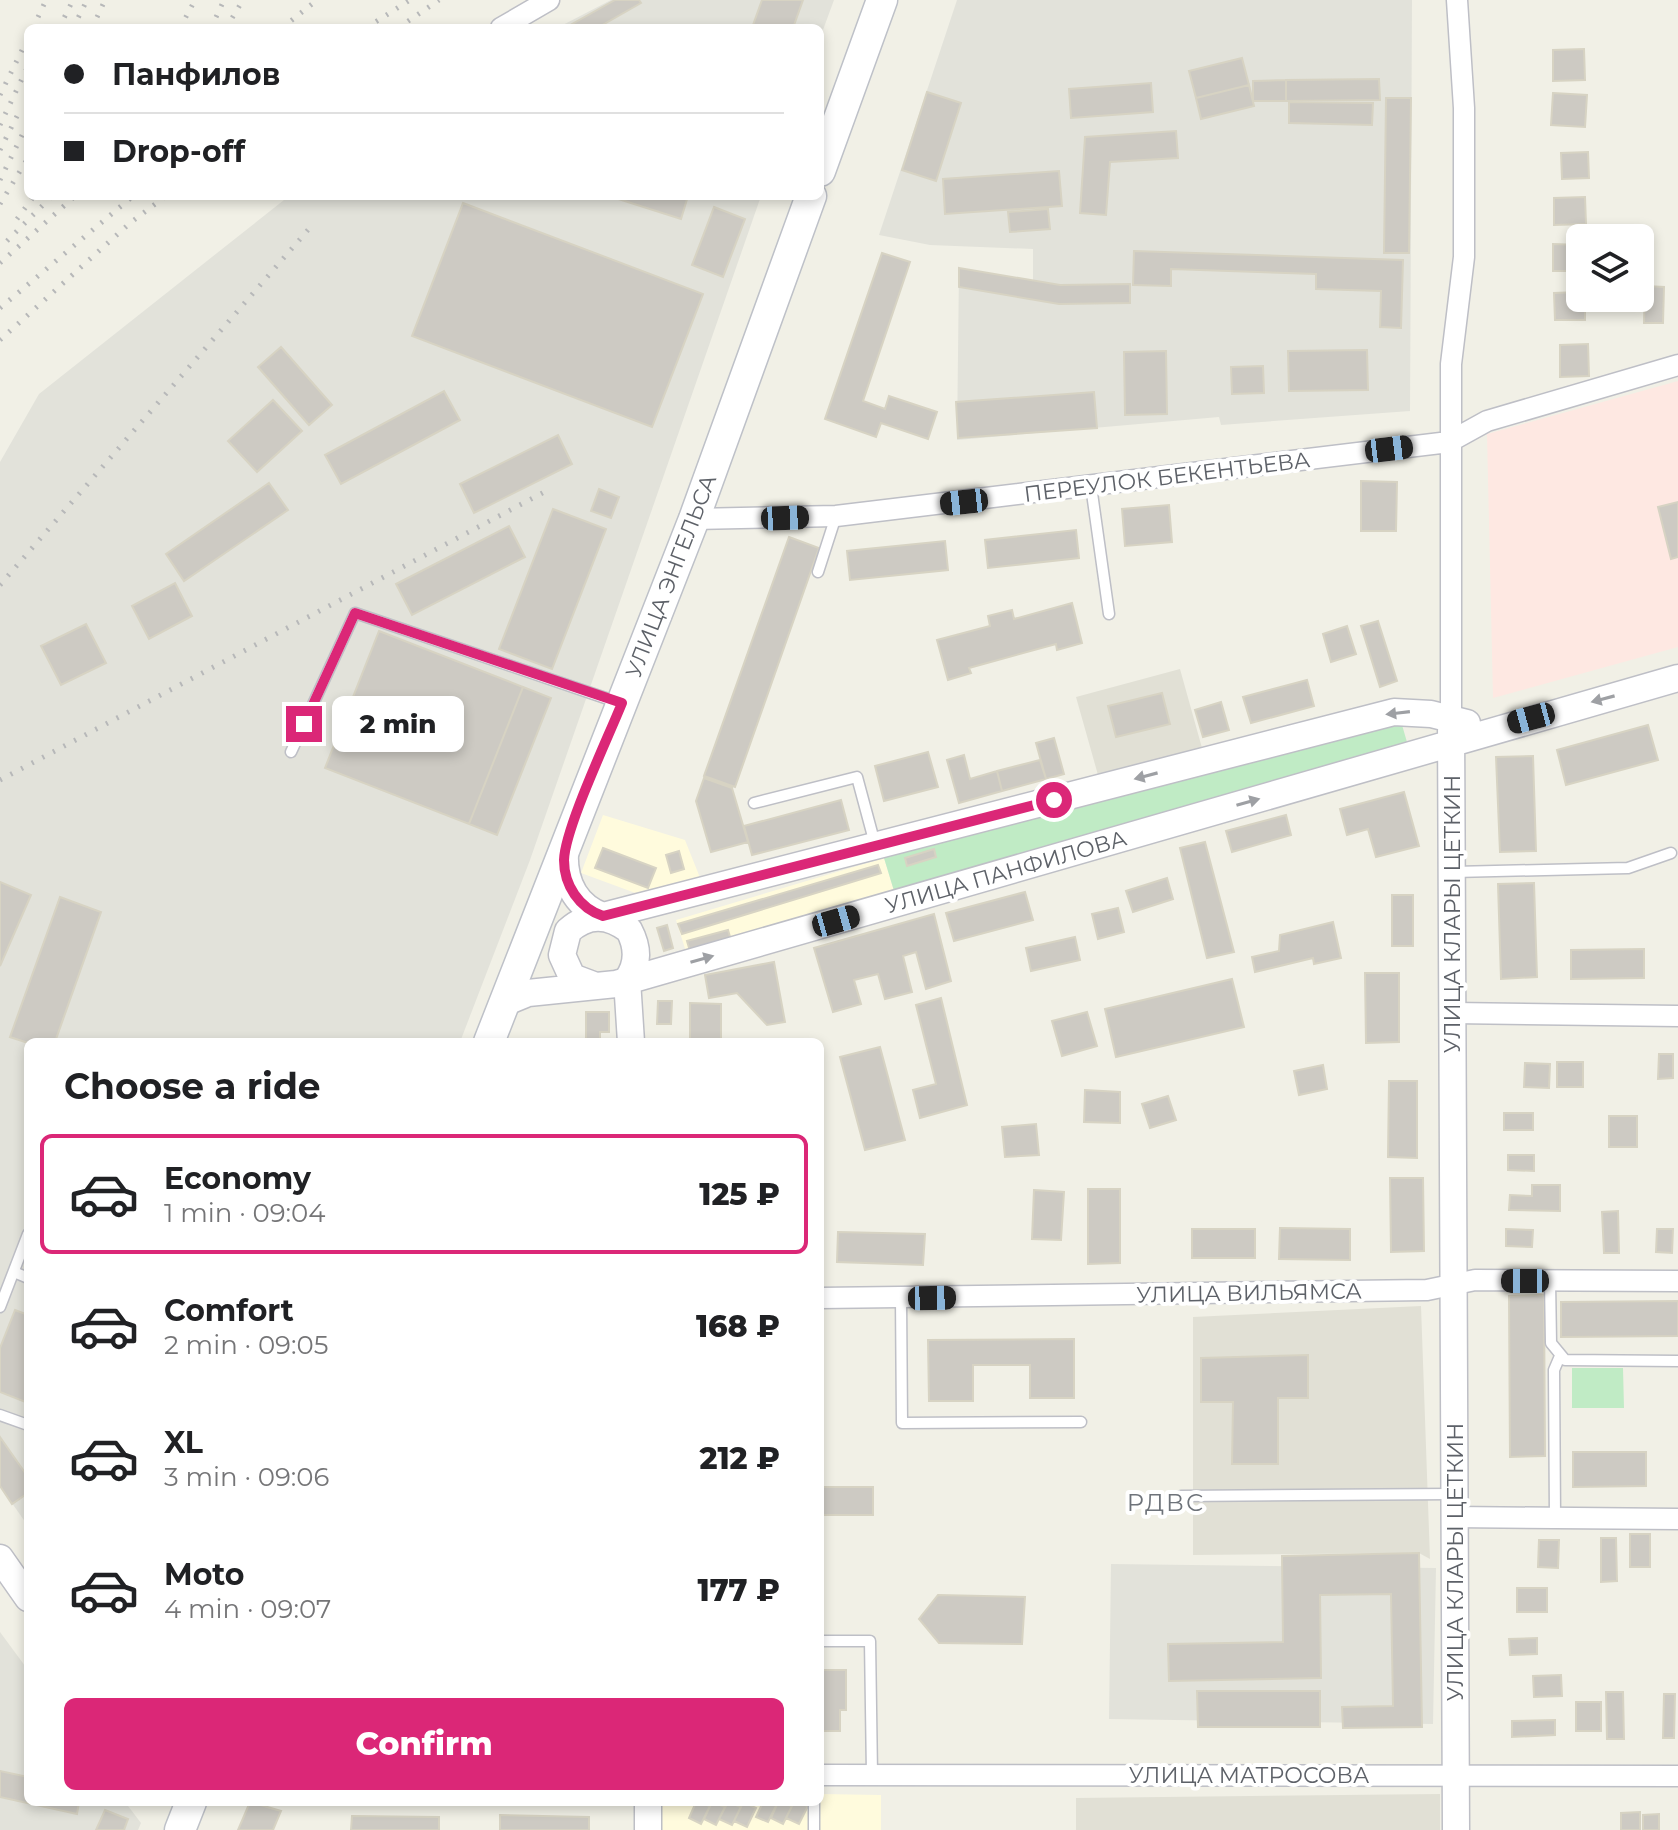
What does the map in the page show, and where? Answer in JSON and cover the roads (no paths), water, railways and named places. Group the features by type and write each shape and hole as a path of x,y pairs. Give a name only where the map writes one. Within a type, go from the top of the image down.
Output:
{"main road":[{"path":"824,160 882,0"},
{"name":"УЛИЦА ЭНГЕЛЬСА","path":"491,1038 694,519 810,200"},
{"path":"180,1830 189,1806"}],"street":[{"path":"508,24 549,0"},
{"name":"УЛИЦА КЛАРЫ ЦЕТКИН","path":"1456,1830 1449,442 1451,364 1464,257 1464,108 1457,0"},
{"path":"1449,442 1487,421 1678,365"},
{"name":"ПЕРЕУЛОК БЕКЕНТЬЕВА","path":"694,519 836,516 1449,442"},
{"name":"УЛИЦА ПАНФИЛОВА","path":"506,1002 528,993 599,987 627,980 1451,732 1502,726 1678,678"},
{"name":"УЛИЦА ПАНФИЛОВА","path":"533,933 561,920 597,917 1394,712 1411,711 1451,732"},
{"path":"565,848 566,878 572,890 597,917 629,930 634,940 635,964 627,980 631,1038"},
{"path":"597,917 568,931 562,955 572,977 599,987"},
{"path":"1453,1013 1678,1016"},
{"name":"УЛИЦА ВИЛЬЯМСА","path":"824,1298 1427,1290 1475,1280 1678,1281"},
{"path":"1454,1506 1555,1518 1678,1519"},
{"path":"0,1558 24,1592"},
{"name":"УЛИЦА МАТРОСОВА","path":"824,1775 1678,1776"},
{"path":"648,1806 648,1830"}],"lane":[{"path":"1091,486 1109,614"},
{"path":"818,572 836,516"},
{"path":"291,752 355,613 622,703"},
{"path":"754,803 857,777 876,846"},
{"path":"1452,872 1628,868 1671,853"},
{"path":"0,1307 24,1245"},
{"path":"14,1272 24,1276"},
{"path":"1550,1281 1551,1343 1560,1356 1570,1361 1678,1361"},
{"path":"901,1299 902,1423 1081,1422"},
{"path":"1555,1518 1554,1370 1560,1356"},
{"path":"0,1415 24,1424"},
{"path":"1181,1496 1454,1506"},
{"path":"824,1641 870,1641 872,1775"},
{"path":"814,1806 814,1830"}],"railway":[{"path":"35,24 46,0"},
{"path":"61,24 73,0"},
{"path":"75,24 87,0"},
{"path":"94,24 105,0"},
{"path":"182,24 195,0"},
{"path":"213,24 224,0"},
{"path":"228,24 243,0"},
{"path":"287,24 317,0"},
{"path":"372,24 410,0"},
{"path":"404,24 439,0"},
{"path":"0,95 24,46"},
{"path":"0,125 24,74"},
{"path":"0,150 18,114"},
{"path":"0,180 24,131"},
{"path":"0,204 24,165"},
{"path":"17,219 31,200"},
{"path":"7,241 48,200"},
{"path":"0,263 71,200"},
{"path":"0,308 128,200"},
{"path":"0,340 130,223 161,200"},
{"path":"0,585 314,223"},
{"path":"0,780 550,489"}],"district":[{"name":"РДВС","path":"1166,1502"}]}
